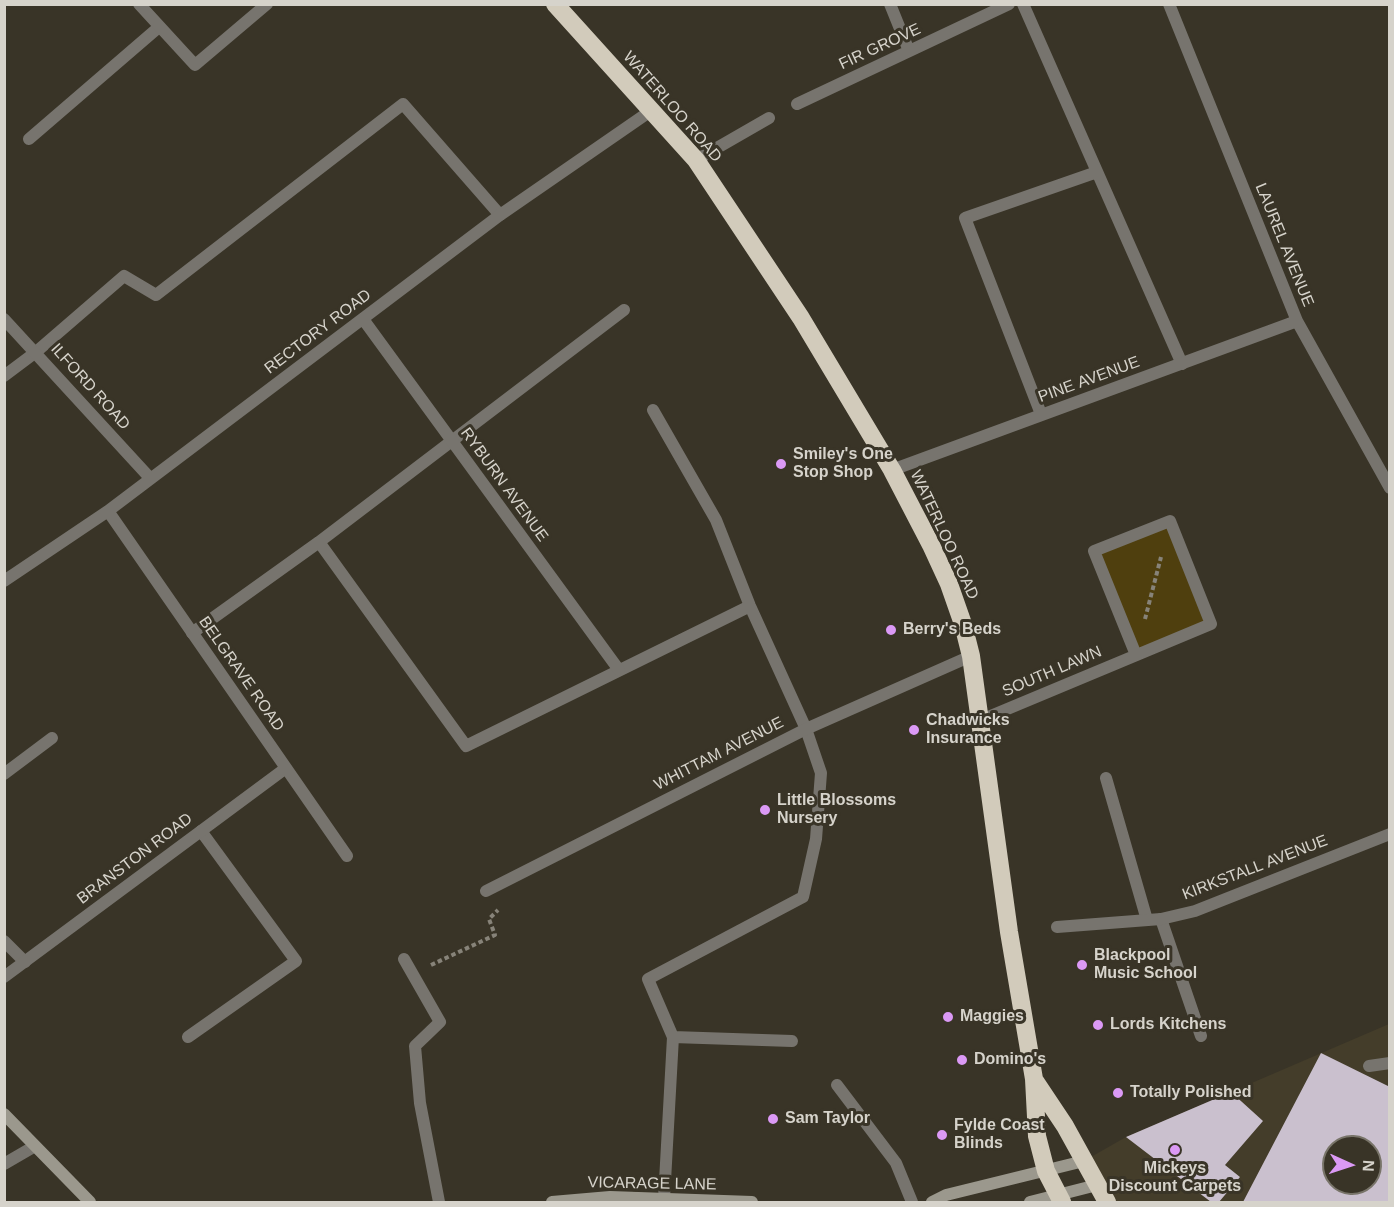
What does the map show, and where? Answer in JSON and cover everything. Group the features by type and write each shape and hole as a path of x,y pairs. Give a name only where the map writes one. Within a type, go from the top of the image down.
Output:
{"highway":[{"name":"WATERLOO ROAD","path":"555,4 696,160 801,318 892,470 949,584 972,656 1009,932 1034,1079 1037,1136 1046,1171 1060,1199"},
{"name":"WATERLOO ROAD","path":"1034,1079 1065,1126 1107,1203"}],"street":[{"path":"139,4 195,65 267,4"},
{"path":"890,4 909,51"},
{"name":"FIR GROVE","path":"797,104 1009,4"},
{"path":"1023,4 1182,364"},
{"name":"LAUREL AVENUE","path":"1169,4 1297,321 1389,488"},
{"path":"29,139 159,27"},
{"path":"4,376 36,352 124,276 156,295 403,104 500,215"},
{"name":"RECTORY ROAD","path":"4,581 108,511 500,215 651,110"},
{"path":"696,160 770,118"},
{"path":"1041,414 965,218 1097,171"},
{"path":"192,633 319,542 624,310"},
{"name":"ILFORD ROAD","path":"4,319 150,478"},
{"name":"RYBURN AVENUE","path":"363,319 619,670"},
{"name":"PINE AVENUE","path":"892,470 1297,321"},
{"path":"653,410 716,520 750,606 806,729 821,773 816,839 803,897 648,979 673,1037 664,1199"},
{"name":"BELGRAVE ROAD","path":"108,511 347,856"},
{"path":"1136,655 1094,551 1170,521"},
{"name":"SOUTH LAWN","path":"981,720 1211,624 1170,521"},
{"path":"319,542 466,746 750,606"},
{"name":"WHITTAM AVENUE","path":"486,891 806,729 972,656"},
{"path":"4,774 52,738"},
{"name":"BRANSTON ROAD","path":"4,977 286,768"},
{"path":"1106,778 1147,920"},
{"path":"188,1037 296,961 201,831"},
{"name":"KIRKSTALL AVENUE","path":"1058,927 1161,919 1195,911 1389,834"},
{"path":"1161,919 1201,1036"},
{"path":"4,941 25,962"},
{"path":"404,959 440,1022 415,1046 420,1103 439,1203"},
{"path":"673,1037 792,1041"},
{"path":"1369,1066 1389,1063"},
{"path":"837,1085 896,1163 912,1203"},
{"path":"4,1114 90,1203"},
{"path":"4,1164 35,1146"},
{"path":"932,1203 946,1195 1083,1161"},
{"path":"1030,1203 1060,1199 1096,1185"},
{"name":"VICARAGE LANE","path":"552,1203 610,1197 752,1203"}],"path":[{"path":"1136,655 1170,521"},
{"path":"412,974 495,935 489,919 498,910 486,891"}],"shaded area":[{"path":"1170,521 1211,624 1136,655 1094,551"},
{"path":"1389,1024 1389,1202 1107,1202 1084,1161 1126,1137"}],"building":[{"path":"1321,1053 1390,1087 1390,1202 1243,1202"},
{"path":"1231,1092 1263,1121 1225,1165 1240,1177 1219,1202 1211,1202 1126,1137"}],"place":[{"name":"Smiley's One Stop Shop","path":"781,464"},
{"name":"Berry's Beds","path":"891,630"},
{"name":"Chadwicks Insurance","path":"914,730"},
{"name":"Little Blossoms Nursery","path":"765,810"},
{"name":"Blackpool Music School","path":"1082,965"},
{"name":"Maggies","path":"948,1017"},
{"name":"Lords Kitchens","path":"1098,1025"},
{"name":"Domino's","path":"962,1060"},
{"name":"Totally Polished","path":"1118,1093"},
{"name":"Sam Taylor","path":"773,1119"},
{"name":"Fylde Coast Blinds","path":"942,1135"},
{"name":"Mickeys Discount Carpets","path":"1175,1150"}]}
